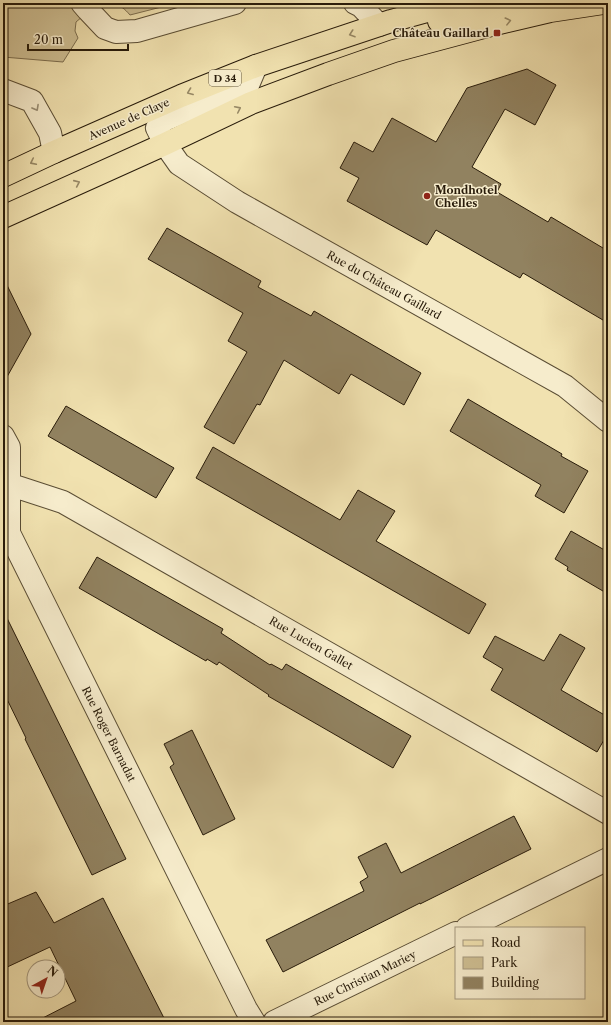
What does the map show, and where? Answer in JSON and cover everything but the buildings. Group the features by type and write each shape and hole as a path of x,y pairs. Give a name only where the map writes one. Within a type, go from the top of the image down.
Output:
{"main road":[{"name":"Avenue de Claye","path":"3,176 181,96 256,66 391,21 456,3"},
{"path":"394,51 410,28 505,3"},
{"path":"595,3 603,3"},
{"path":"3,217 165,144 251,102 394,51 550,11 600,3"}],"street":[{"path":"82,3 105,28 116,32 137,31 236,3"},
{"path":"355,3 361,6 379,25"},
{"name":"Avenue de Claye","path":"165,144 157,128 164,120 248,85 256,66"},
{"path":"3,90 32,101 50,133 54,152"},
{"name":"Rue du Château Gaillard","path":"165,144 179,164 237,202 565,386 608,421"},
{"name":"Rue Roger Barnadat","path":"3,436 9,447 6,484 9,533 254,1022"},
{"name":"Rue Lucien Gallet","path":"6,484 63,502 608,813"},
{"path":"469,927 608,859"},
{"name":"Rue Christian Mariey","path":"274,1022 455,933"}],"green space":[{"path":"3,3 102,3 96,5 76,22 75,31 78,38 63,62 3,57"},
{"path":"112,3 177,3 130,15 122,8"}],"place":[{"name":"Château Gaillard","path":"497,33"},
{"name":"Mondhotel Chelles","path":"427,196"}]}
